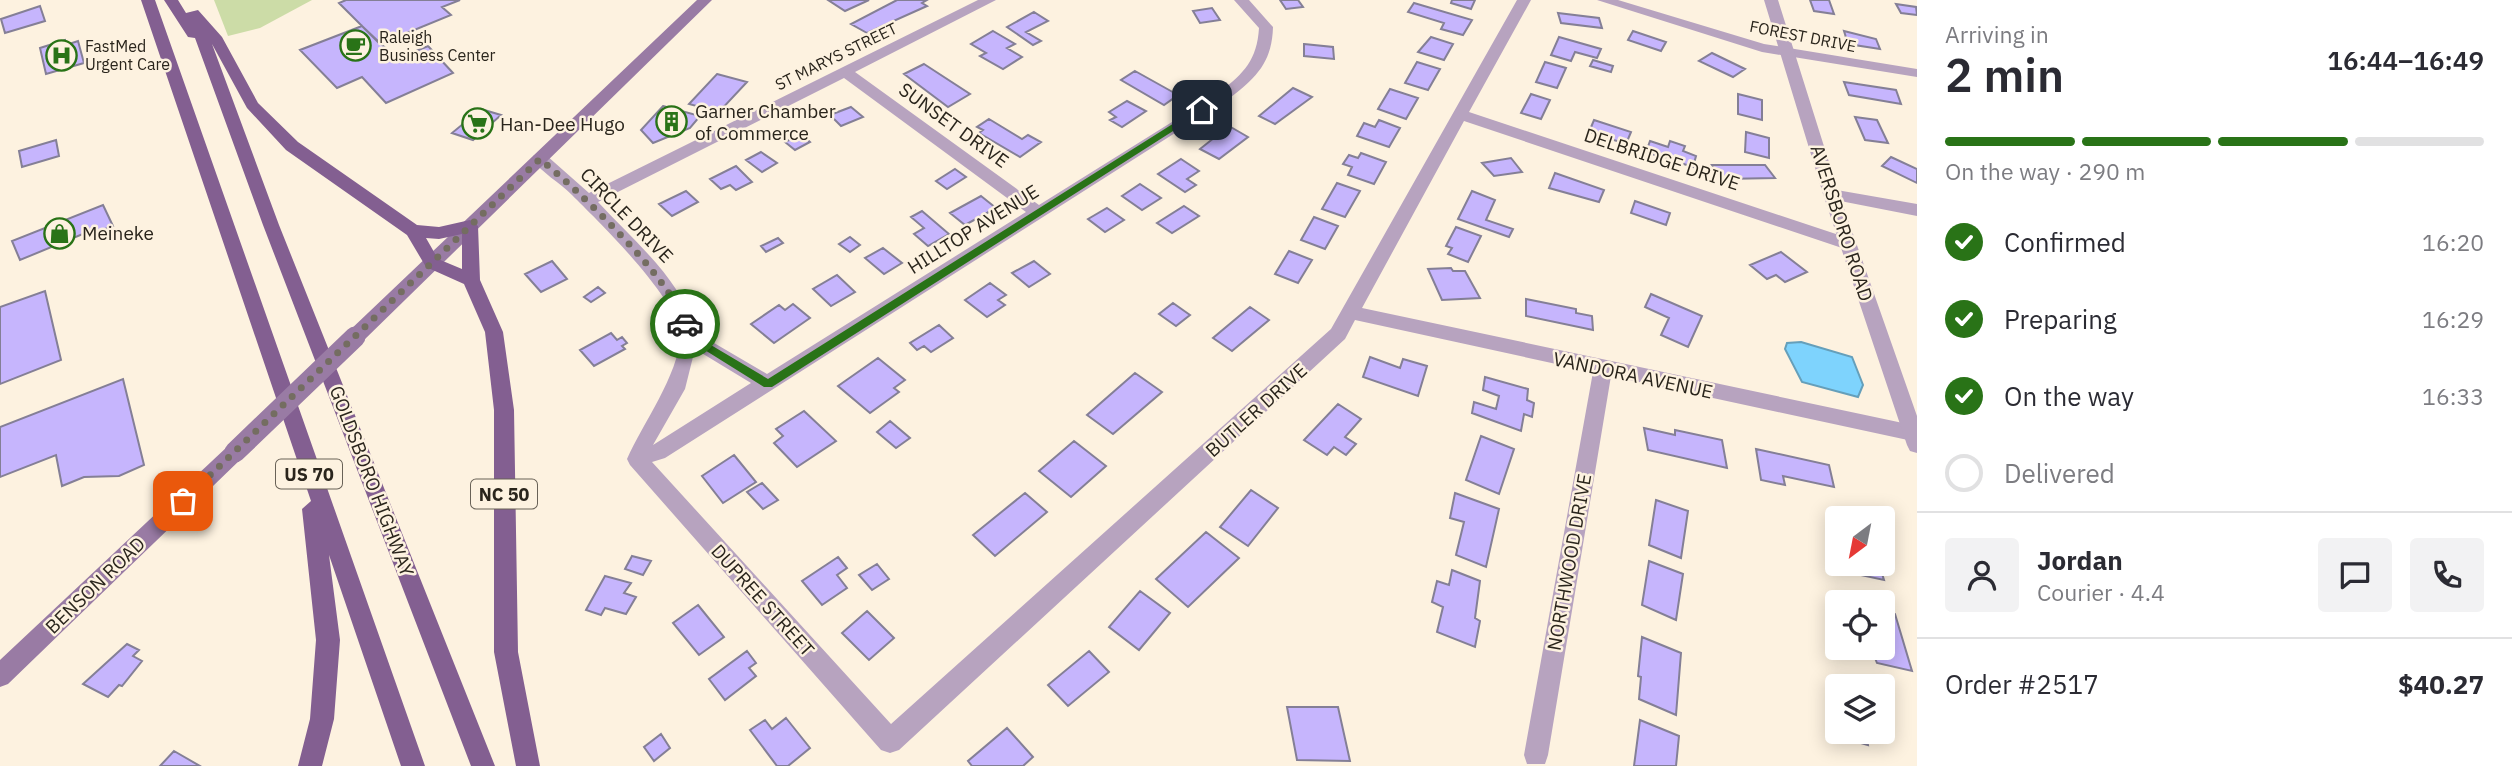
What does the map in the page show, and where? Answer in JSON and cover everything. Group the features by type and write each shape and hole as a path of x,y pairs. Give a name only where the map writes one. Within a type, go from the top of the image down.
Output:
{"main road":[{"name":"US 70","path":"148,0 205,172 285,391 309,473 413,766"},
{"path":"171,0 211,62"},
{"name":"BENSON ROAD","path":"0,676 705,0"},
{"path":"191,6 215,37 252,105 292,146 413,231 432,263 471,280"},
{"name":"GOLDSBORO HIGHWAY","path":"191,6 482,766"},
{"path":"413,231 439,233 470,226"},
{"name":"NC 50","path":"470,226 471,280 494,332 504,411 506,652 528,766"},
{"path":"309,473 328,640 322,719 310,766"}],"street":[{"name":"ST MARYS STREET","path":"586,201 989,0"},
{"name":"HILLTOP AVENUE","path":"637,459 657,452 768,384 1225,95 1258,69 1266,52 1266,27 1241,0"},
{"name":"BUTLER DRIVE","path":"890,741 1338,334 1524,0"},
{"name":"FOREST DRIVE","path":"1604,0 1788,54 1917,74"},
{"name":"AVERSBORO ROAD","path":"1771,0 1831,194 1916,437"},
{"name":"SUNSET DRIVE","path":"844,71 1039,213"},
{"name":"DELBRIDGE DRIVE","path":"1462,115 1848,244"},
{"name":"CIRCLE DRIVE","path":"540,159 576,189 662,281 682,313 689,337"},
{"path":"1831,194 1917,209"},
{"name":"VANDORA AVENUE","path":"1350,312 1916,437"},
{"path":"637,459 647,436 675,389 689,337 768,384"},
{"name":"NORTHWOOD DRIVE","path":"1536,755 1603,369"},
{"name":"DUPREE STREET","path":"637,459 890,741"}],"green space":[{"path":"214,0 312,0 260,28 228,36"}],"water":[{"path":"1801,342 1852,357 1863,385 1858,397 1802,382 1785,349 1787,343"}],"building":[{"path":"346,0 460,0 442,7 451,15 380,44 339,3"},
{"path":"828,0 869,0 845,11"},
{"path":"897,0 927,0 922,3 927,6 867,33 851,24"},
{"path":"1280,0 1298,0 1303,7 1286,9"},
{"path":"1452,0 1475,0 1471,9 1451,3"},
{"path":"1810,0 1829,0 1834,14 1814,11"},
{"path":"1414,3 1472,20 1463,35 1441,29 1444,23 1408,12"},
{"path":"1896,4 1916,7 1917,15 1901,13"},
{"path":"40,6 45,21 5,33 1,19"},
{"path":"1212,8 1220,20 1200,23 1193,11"},
{"path":"1034,12 1048,21 1026,32 1041,41 1033,45 1007,27"},
{"path":"1558,13 1599,18 1602,28 1561,23"},
{"path":"362,26 397,59 428,46 453,73 386,103 362,77 337,88 300,50"},
{"path":"993,31 1015,44 1007,48 1022,57 1003,69 980,56 986,53 971,44"},
{"path":"1633,31 1666,42 1661,51 1628,40"},
{"path":"1844,31 1876,39 1880,49 1848,44"},
{"path":"1431,37 1453,44 1444,60 1418,52"},
{"path":"1559,37 1601,49 1597,58 1575,52 1571,61 1551,55"},
{"name":"FastMed Urgent Care","path":"65,40 66,45 78,41 84,63 46,74 40,48"},
{"path":"1304,44 1333,47 1334,59 1304,56"},
{"path":"1712,53 1745,69 1733,77 1699,61"},
{"path":"1593,60 1613,66 1611,72 1590,66"},
{"path":"1417,62 1440,69 1428,90 1405,83"},
{"path":"1545,62 1566,68 1557,88 1536,82"},
{"path":"924,64 970,94 948,107 904,74"},
{"path":"1135,71 1178,95 1164,105 1121,80"},
{"path":"717,74 747,82 719,112 689,104"},
{"path":"1844,82 1896,90 1901,104 1849,95"},
{"path":"1293,88 1312,97 1275,124 1259,116"},
{"path":"1390,89 1418,98 1406,119 1378,109"},
{"path":"1531,94 1550,100 1541,119 1521,113"},
{"path":"1738,94 1762,100 1762,120 1738,114"},
{"path":"1127,101 1146,111 1122,127 1110,120 1116,117 1109,112"},
{"name":"Garner Chamber of Commerce","path":"663,106 700,116 690,128 653,143 641,130"},
{"path":"851,107 863,117 841,126 830,115"},
{"name":"Han-Dee Hugo","path":"481,109 501,115 473,140 452,133"},
{"path":"1855,117 1877,120 1888,143 1865,140"},
{"path":"989,119 1022,139 1028,135 1041,142 1020,157 979,133 983,130 977,127"},
{"path":"1379,120 1400,128 1389,147 1357,136 1364,123 1375,127"},
{"path":"1594,120 1631,132 1626,144 1589,132"},
{"path":"1229,126 1248,137 1219,159 1200,149"},
{"path":"1746,132 1769,138 1769,158 1745,152"},
{"path":"801,134 810,142 795,150 785,142"},
{"path":"56,140 59,156 22,167 19,151"},
{"path":"1650,141 1668,147 1670,141 1685,146 1683,151 1696,156 1693,167 1646,152"},
{"path":"761,152 777,163 762,172 746,160"},
{"path":"1361,153 1386,162 1374,184 1348,175 1352,167 1343,164 1349,155 1358,158"},
{"path":"1891,157 1917,169 1917,183 1882,166"},
{"path":"1511,158 1522,172 1494,176 1482,163"},
{"path":"1181,159 1199,171 1187,179 1196,185 1185,192 1158,174"},
{"path":"1712,165 1765,165 1775,178 1722,179"},
{"path":"736,166 752,182 736,190 730,185 721,189 710,179"},
{"path":"955,169 966,177 947,189 936,181"},
{"path":"1555,173 1604,190 1599,202 1549,188"},
{"path":"1337,183 1360,191 1345,217 1322,209"},
{"path":"1140,184 1161,198 1142,210 1122,196"},
{"path":"686,191 698,202 672,216 659,204"},
{"path":"1472,191 1495,200 1486,220 1513,229 1509,237 1458,219"},
{"path":"981,196 996,208 965,225 950,213"},
{"path":"1635,201 1670,213 1666,225 1631,213"},
{"name":"Meineke","path":"103,205 113,226 92,234 90,231 20,260 12,241"},
{"path":"1184,206 1199,216 1172,233 1157,223"},
{"path":"1107,208 1124,220 1105,232 1088,219"},
{"path":"922,211 949,234 928,246 914,234 924,228 911,217"},
{"path":"1314,217 1338,226 1325,249 1301,240"},
{"path":"1456,227 1481,236 1468,262 1448,254 1452,248 1446,246"},
{"path":"850,237 860,245 850,252 839,244"},
{"path":"778,238 783,243 766,252 761,246"},
{"path":"883,248 902,263 884,274 865,258"},
{"path":"1289,251 1312,260 1298,283 1275,274"},
{"path":"1781,252 1807,272 1785,282 1776,275 1767,279 1750,265"},
{"path":"552,261 567,279 541,292 525,274"},
{"path":"1034,261 1050,274 1029,287 1012,273"},
{"path":"1451,268 1453,271 1465,271 1480,298 1442,300 1428,269"},
{"path":"837,275 855,292 831,306 813,289"},
{"path":"990,283 1006,295 998,300 1005,305 987,317 965,300"},
{"path":"598,287 605,293 591,302 584,297"},
{"path":"45,291 61,360 0,384 0,307"},
{"path":"1651,294 1702,316 1688,347 1661,335 1669,318 1645,307"},
{"path":"1526,299 1576,309 1576,313 1592,316 1593,330 1526,316"},
{"path":"1173,303 1190,315 1176,326 1159,314"},
{"path":"793,304 810,318 774,343 751,324 779,305 785,310"},
{"path":"1250,307 1269,320 1232,351 1213,338"},
{"path":"939,325 953,338 931,352 924,346 917,350 910,343"},
{"path":"611,333 617,340 622,337 627,343 622,346 625,349 594,366 580,350"},
{"path":"1370,357 1400,368 1403,359 1427,366 1418,396 1363,377"},
{"path":"878,358 905,380 894,388 899,392 870,413 838,386"},
{"path":"1135,373 1162,392 1113,434 1087,415"},
{"path":"1485,377 1528,389 1527,400 1534,403 1532,417 1524,414 1521,431 1472,413 1474,402 1496,409 1499,396 1483,390"},
{"path":"123,379 144,465 119,476 84,477 62,486 56,455 0,477 0,427"},
{"path":"1338,404 1361,419 1345,437 1356,444 1346,455 1334,447 1327,455 1304,440"},
{"path":"804,411 836,441 797,467 774,443 783,436 776,429"},
{"path":"890,421 910,438 896,448 877,432"},
{"path":"1644,428 1675,435 1675,430 1722,440 1727,468 1648,450"},
{"path":"1481,436 1514,449 1499,494 1466,480"},
{"path":"1074,441 1106,466 1071,497 1039,471"},
{"path":"1756,449 1829,465 1834,487 1783,476 1785,485 1761,480"},
{"path":"734,455 756,482 723,503 702,476"},
{"path":"762,483 778,500 763,509 747,492"},
{"path":"1251,490 1278,508 1248,546 1220,527"},
{"path":"1025,493 1047,512 995,556 973,535"},
{"path":"1455,493 1499,509 1486,567 1456,555 1464,522 1450,518"},
{"path":"1656,500 1688,511 1681,558 1649,545"},
{"path":"1206,532 1239,558 1188,607 1156,579"},
{"path":"632,556 651,561 643,575 625,569"},
{"path":"838,557 847,568 837,575 847,588 822,605 802,581"},
{"path":"1649,561 1683,574 1676,620 1642,605"},
{"path":"877,564 889,579 872,590 859,575"},
{"path":"1452,570 1480,581 1475,618 1480,621 1475,647 1437,632 1443,607 1432,602 1437,581 1449,585"},
{"path":"605,576 631,583 624,593 636,597 626,614 605,608 601,615 586,610"},
{"path":"1865,576 1883,576 1884,580"},
{"path":"1140,591 1170,613 1139,650 1109,627"},
{"path":"698,605 724,637 699,655 673,623"},
{"path":"867,611 894,638 869,660 842,633"},
{"path":"1895,614 1912,671 1877,663 1876,660 1895,660"},
{"path":"1642,637 1681,653 1676,715 1639,699 1641,677 1638,676"},
{"path":"127,644 139,650 133,656 142,661 122,686 119,685 108,697 83,684"},
{"path":"747,651 756,663 749,668 756,676 725,700 709,679"},
{"path":"1089,651 1109,672 1068,706 1048,685"},
{"path":"1287,707 1338,707 1350,761 1297,760"},
{"path":"786,718 810,748 788,766 777,766 750,730 765,720 772,729"},
{"path":"1640,720 1679,736 1676,766 1634,766"},
{"path":"1007,728 1033,757 1023,766 972,766 968,761"},
{"path":"661,734 670,748 654,761 644,747"},
{"path":"174,751 200,766 160,766"}],"way so far":[{"path":"183,501 540,159 576,189 662,281 682,313 685,324"}],"place":[{"name":"Raleigh Business Center","path":"356,46"},
{"name":"FastMed Urgent Care","path":"62,55"},
{"name":"Garner Chamber of Commerce","path":"672,122"},
{"name":"Han-Dee Hugo","path":"477,124"},
{"name":"Meineke","path":"59,233"}],"route":[{"path":"685,324 689,337 768,384 1202,110"}]}
